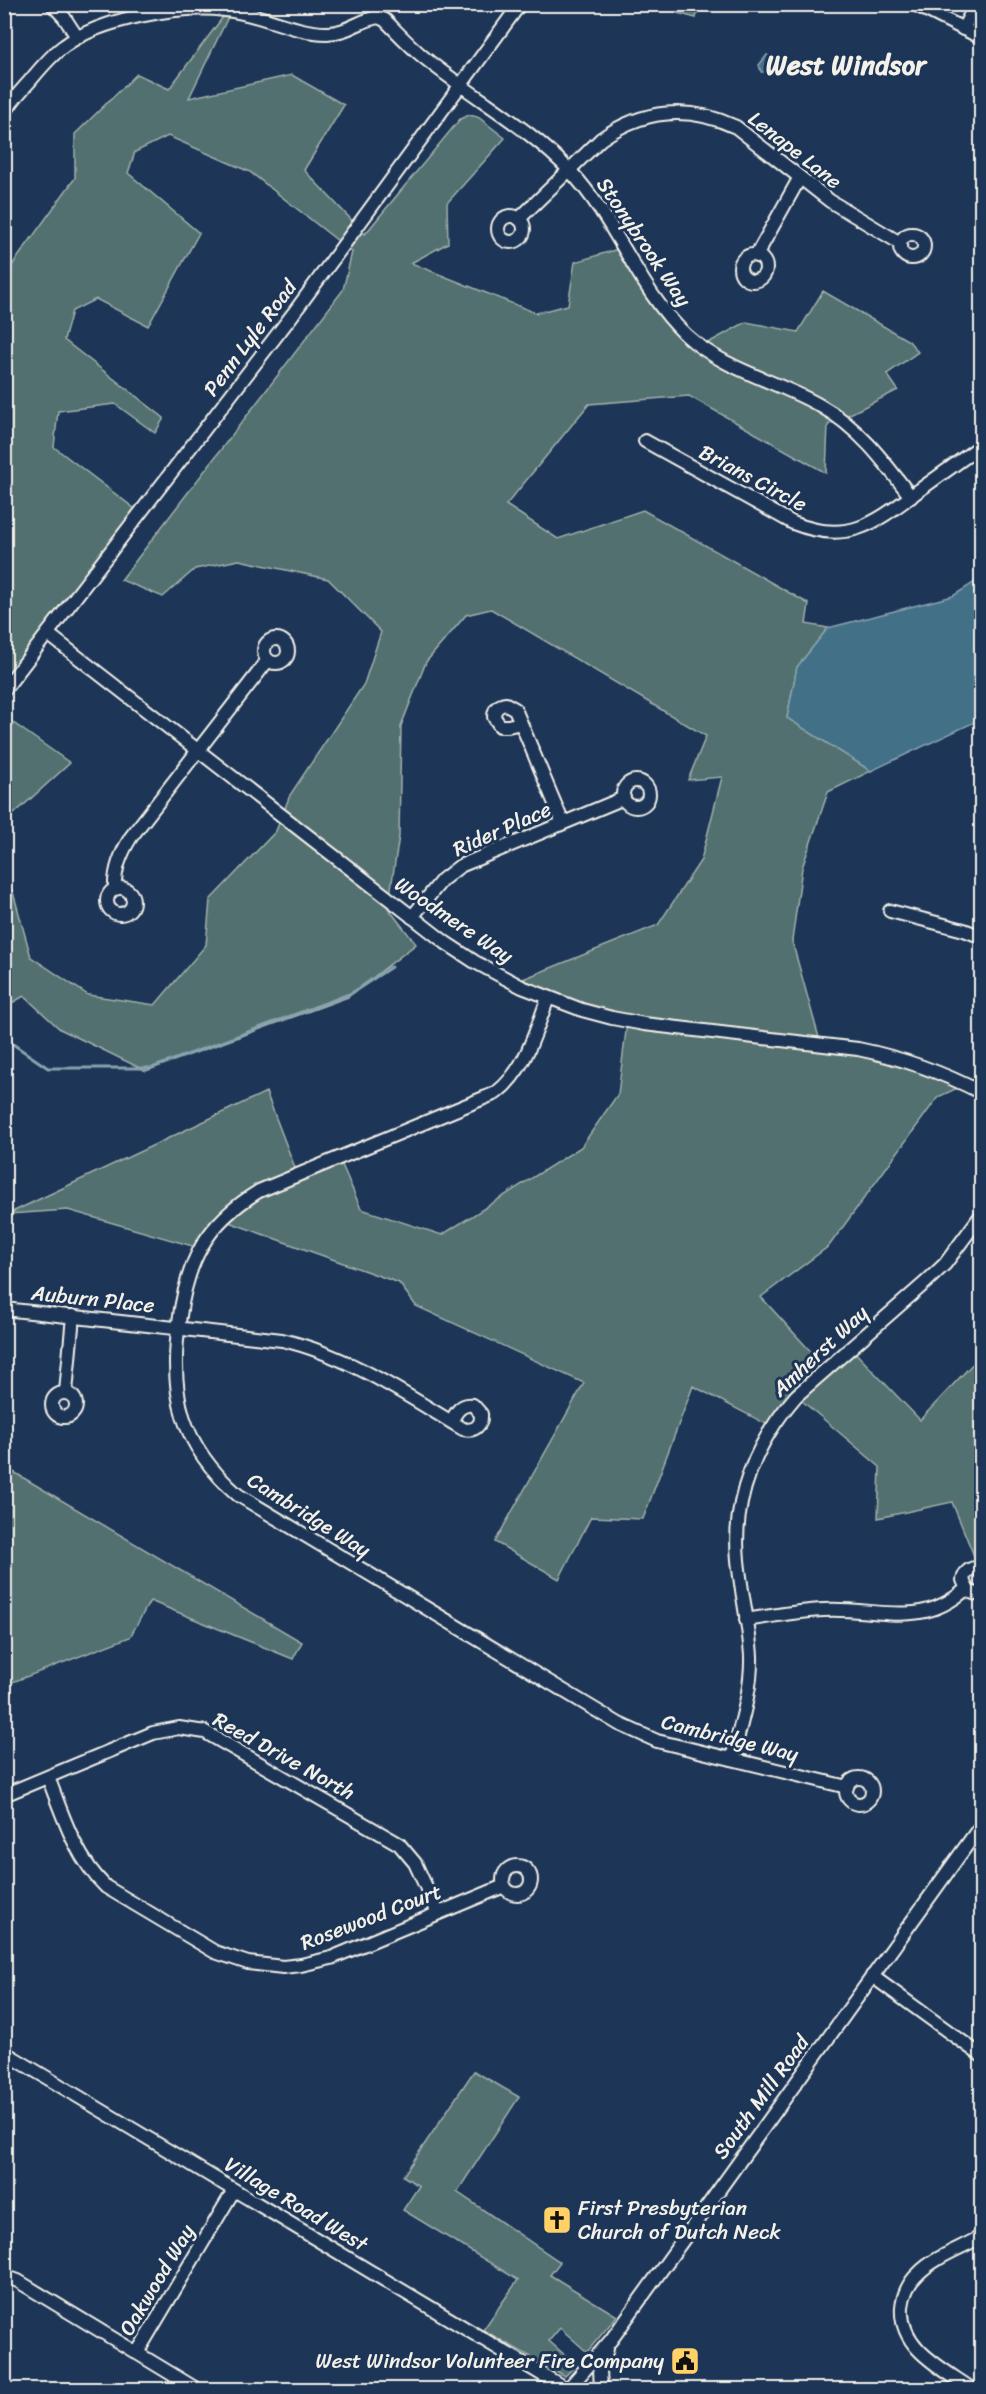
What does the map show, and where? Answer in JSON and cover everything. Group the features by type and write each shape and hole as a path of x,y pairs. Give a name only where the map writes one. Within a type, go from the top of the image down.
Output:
{"street":[{"path":"52,4 64,16 77,37"},
{"name":"Penn Lyle Road","path":"4,690 293,314 520,4"},
{"path":"914,4 981,38"},
{"path":"963,29 976,4"},
{"path":"4,115 12,101 53,55 77,37 152,13 225,7"},
{"name":"Stonybrook Way","path":"225,7 322,33 346,31 372,18 378,17 385,20 422,56 539,142 569,170 599,206 659,303 686,335 720,360 816,403 834,414 867,441 911,497"},
{"name":"Lenape Lane","path":"519,219 601,139 615,129 644,116 675,112 704,115 736,127 750,136 799,179 830,201 900,243"},
{"path":"756,256 799,179"},
{"name":"Brians Circle","path":"645,441 793,524 818,531 833,532 862,528 887,515 981,445"},
{"name":"Woodmere Way","path":"48,634 412,917 475,962 511,982 582,1010 644,1024 858,1049 886,1055 941,1073 981,1093"},
{"path":"115,888 114,876 131,837 268,660"},
{"path":"521,723 563,823"},
{"name":"Rider Place","path":"412,917 442,880 460,866 624,798"},
{"path":"890,911 964,930 981,937"},
{"name":"Cambridge Way","path":"548,998 521,1065 506,1085 496,1093 259,1191 228,1213 206,1237 190,1268 183,1289 174,1359 175,1380 183,1417 199,1451 211,1468 238,1495 619,1724 657,1741 847,1787"},
{"name":"Amherst Way","path":"732,1759 750,1676 751,1656 738,1558 739,1514 750,1471 769,1431 781,1413 810,1382 945,1264 980,1218"},
{"name":"Auburn Place","path":"4,1309 282,1340 325,1352 345,1361 451,1422"},
{"path":"66,1392 73,1316"},
{"path":"981,1569 974,1568 964,1575 963,1584 966,1589 976,1594 981,1593"},
{"path":"746,1620 822,1610 908,1615 936,1608 966,1589"},
{"name":"Reed Drive North","path":"4,1795 166,1729 185,1728 205,1731 399,1844 415,1863 438,1913"},
{"name":"Rosewood Court","path":"48,1777 78,1850 95,1876 120,1896 215,1952 231,1959 266,1966 318,1962 504,1886"},
{"name":"South Mill Road","path":"568,2389 611,2340 981,1824"},
{"path":"872,1976 981,2056"},
{"name":"Village Road West","path":"4,2052 568,2389"},
{"name":"Oakwood Way","path":"4,2276 18,2281 137,2353 234,2190"},
{"path":"973,2390 915,2347 903,2325 902,2314 905,2293 918,2273 981,2236"},
{"path":"601,2390 600,2369 611,2340"},
{"path":"137,2353 198,2390"}],"green space":[{"path":"232,5 252,5 245,13 231,11 189,98 292,75 344,105 304,170 365,234 460,119 469,115 478,117 505,138 447,203 448,243 411,263 536,313 568,305 575,262 625,247 661,307 699,348 746,322 798,332 823,291 909,341 918,352 887,374 898,390 828,425 826,473 689,396 589,404 506,505 558,539 643,510 809,604 806,624 828,628 797,667 787,718 871,771 828,792 802,868 792,941 821,1045 964,1085 938,1097 829,1246 761,1297 825,1367 849,1346 920,1420 981,1355 981,1559 974,1556 952,1502 878,1518 880,1467 795,1395 772,1427 693,1386 643,1519 591,1517 559,1579 495,1542 584,1383 416,1306 399,1283 223,1220 199,1248 68,1210 8,1214 266,1092 297,1173 340,1160 361,1209 442,1235 581,1147 618,1094 627,1023 513,983 658,925 701,860 722,777 688,780 706,736 491,609 466,615 426,662 401,726 399,836 388,908 416,944 348,997 146,1071 60,1029 24,996 5,1007 5,881 13,892 31,957 88,995 155,1005 206,945 210,900 276,831 290,795 364,684 381,632 328,579 239,560 195,569 163,597 121,580 343,290 352,252 250,172 168,136 135,152 128,173 199,233 148,326 96,299 72,311 64,340 164,418 155,433 115,404 58,411 54,447 135,509 5,695 5,275 75,178 75,134 137,74 169,89"},
{"path":"679,5 698,10 696,18 677,13"},
{"path":"5,717 70,763 5,822"},
{"path":"5,1467 302,1642 293,1659 150,1601 130,1637 5,1685"},
{"path":"474,2071 519,2097 457,2192 560,2262 550,2275 617,2316 587,2352 560,2328 549,2341 576,2365 565,2376 483,2330 518,2280 403,2210 419,2186 403,2176"}],"water":[{"path":"767,55 771,57 772,62 768,65 770,69 767,72 761,72 759,65"},
{"path":"981,578 981,719 871,771 787,718 797,667 828,628 953,596"}],"waterway":[{"path":"4,1038 48,1068 152,1068 352,993 391,967"}],"place":[{"name":"First Presbyterian Church of Dutch Neck","path":"557,2220"},
{"name":"West Windsor Volunteer Fire Company","path":"685,2361"}],"district":[{"name":"West Windsor","path":"846,65"}]}
